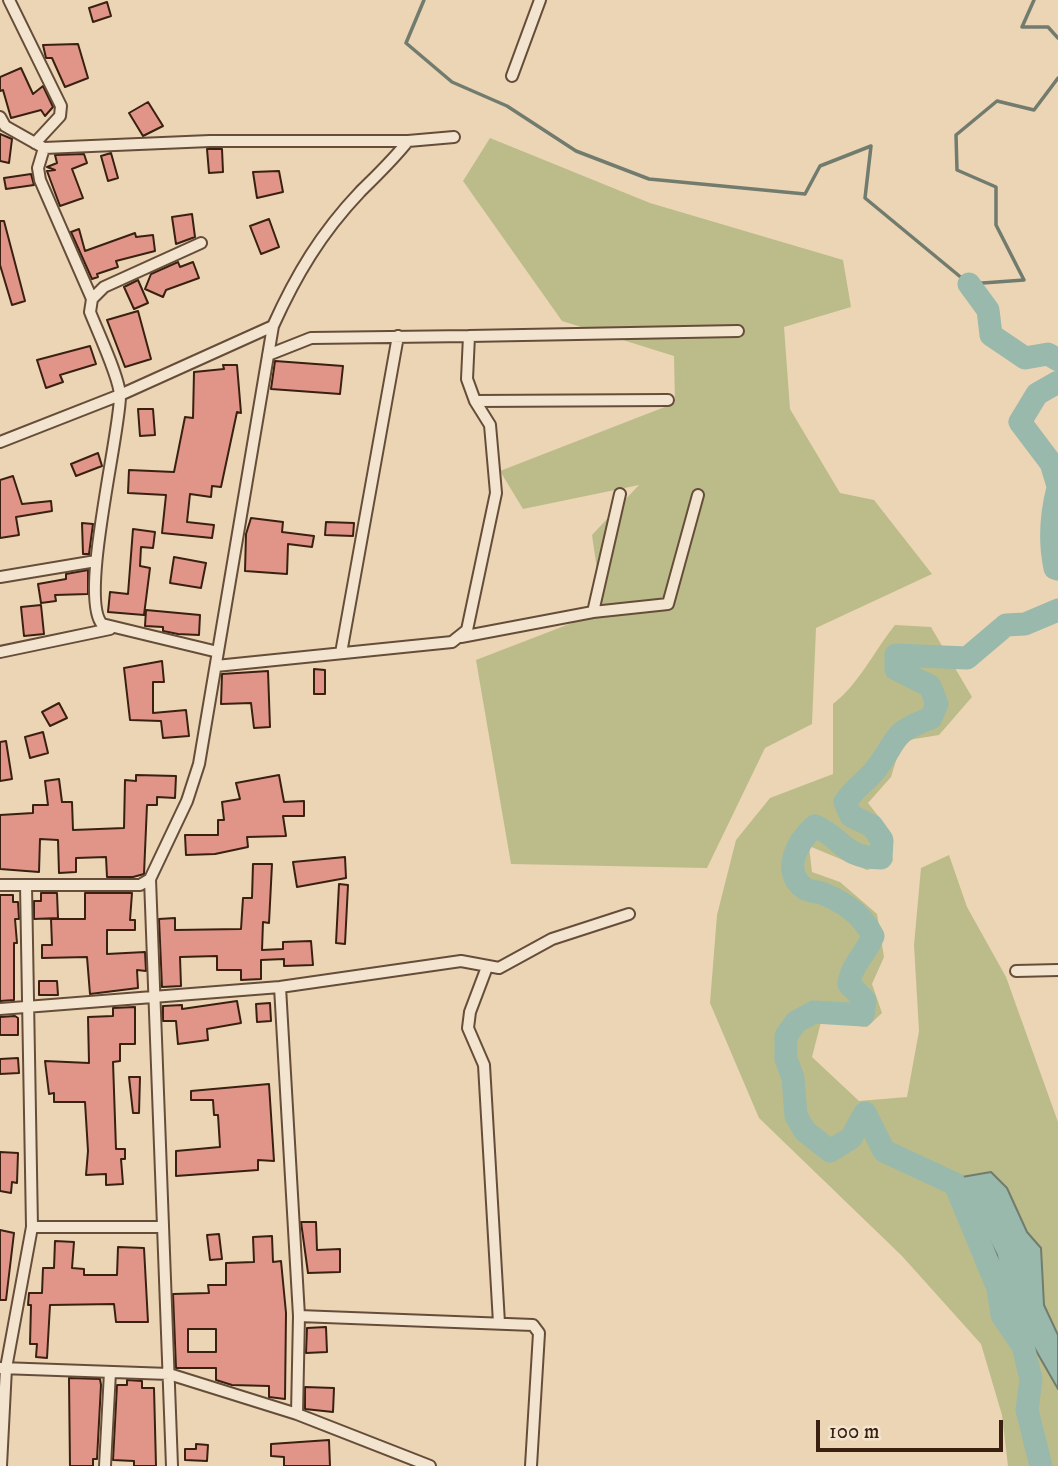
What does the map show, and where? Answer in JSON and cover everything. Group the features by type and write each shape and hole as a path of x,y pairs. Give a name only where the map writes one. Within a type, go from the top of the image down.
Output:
{"street":[{"path":"9,0 61,106 60,116 40,145 40,180 92,299 90,312 120,395 96,561 96,614 102,624 218,652"},
{"path":"512,76 540,0"},
{"path":"2,123 40,145 210,141 408,141 454,137"},
{"path":"172,1466 150,879 187,801 199,764 273,326 299,271 360,192 388,166 408,141"},
{"path":"92,299 104,287 201,243"},
{"path":"0,442 120,395 273,326"},
{"path":"268,355 311,338 738,331"},
{"path":"341,653 398,336"},
{"path":"461,637 467,629 496,493 490,425 475,401 467,379 469,336"},
{"path":"475,401 668,400"},
{"path":"593,611 620,494"},
{"path":"216,666 452,642 461,637 593,611 668,604 698,495"},
{"path":"0,577 96,561"},
{"path":"0,652 116,627"},
{"path":"0,885 140,885 150,879"},
{"path":"1,1466 3,1368 32,1227 26,885"},
{"path":"0,1009 280,987 461,961 499,968 542,943 629,914"},
{"path":"487,967 470,1012 468,1028 484,1065 499,1323"},
{"path":"1016,971 1058,970"},
{"path":"280,987 299,1316 297,1413"},
{"path":"32,1227 161,1227"},
{"path":"299,1316 533,1325 539,1333 531,1466"},
{"path":"3,1368 169,1374 297,1413 378,1443 430,1466"},
{"path":"105,1466 110,1372"}],"green space":[{"path":"490,138 650,203 843,260 851,307 784,327 790,409 840,493 874,500 932,574 816,628 812,724 765,748 707,868 511,864 476,660 603,611 592,535 639,485 523,509 500,471 675,403 674,356 562,321 463,181"},
{"path":"895,625 931,627 972,697 939,735 902,741 891,777 868,803 886,826 893,861 867,870 809,846 812,872 840,882 877,914 884,957 872,984 882,1013 867,1027 821,1022 812,1057 859,1101 907,1097 919,1031 914,945 921,868 949,855 967,907 1006,977 1058,1122 1058,1466 1008,1466 1002,1415 981,1344 902,1256 759,1118 710,1003 717,915 736,840 770,798 833,774 833,704 859,677"}],"shaded area":[{"path":"991,1172 1007,1188 1027,1232 1041,1248 1044,1305 1058,1335 1058,1389 1027,1335 1006,1312 997,1255 956,1178"}],"building":[{"path":"107,2 111,16 93,22 89,8"},
{"path":"78,44 88,78 65,87 52,58 46,58 43,45"},
{"path":"21,68 33,94 43,86 53,107 45,116 41,110 11,118 3,90 0,91 0,77"},
{"path":"148,102 163,126 143,136 129,113"},
{"path":"0,134 12,139 9,163 0,161"},
{"path":"207,149 222,149 223,172 209,173"},
{"path":"111,153 118,178 108,181 101,156"},
{"path":"84,154 87,163 72,169 83,198 60,206 47,171 55,170 47,167 57,163 55,155"},
{"path":"279,171 283,192 257,198 253,172"},
{"path":"31,174 34,185 6,189 4,178"},
{"path":"192,214 195,237 176,244 172,217"},
{"path":"269,219 279,247 261,254 250,226"},
{"path":"0,221 4,221 25,301 12,305 0,265"},
{"path":"79,229 85,251 135,233 136,237 153,235 155,251 116,261 118,267 97,274 98,277 92,279 71,232"},
{"path":"178,262 180,267 193,262 199,278 166,290 163,297 145,289 151,274"},
{"path":"138,280 148,303 134,309 124,287"},
{"path":"138,311 151,359 125,367 107,320"},
{"path":"90,346 96,364 60,375 63,382 46,388 37,360"},
{"path":"275,361 343,366 340,394 271,389"},
{"path":"223,365 237,365 241,413 237,412 221,487 212,486 211,497 190,494 187,522 214,525 212,538 162,533 166,495 128,493 129,470 174,472 185,417 193,418 194,372 224,369"},
{"path":"138,409 153,409 155,435 140,436"},
{"path":"98,453 102,466 76,476 71,464"},
{"path":"13,476 22,504 51,501 52,511 16,517 19,535 0,538 0,480"},
{"path":"251,518 283,522 282,532 314,536 312,547 288,544 287,574 245,571 246,534"},
{"path":"326,522 354,523 353,536 325,535"},
{"path":"82,523 93,524 89,554 83,554"},
{"path":"133,529 155,532 153,548 141,547 140,566 150,568 144,615 108,612 110,592 128,594"},
{"path":"174,557 206,563 201,588 170,583"},
{"path":"88,570 88,594 55,595 56,601 41,603 38,584 66,579 66,574"},
{"path":"41,605 44,634 24,636 21,607"},
{"path":"146,610 200,615 199,635 178,634 163,631 163,627 145,626"},
{"path":"162,661 164,682 153,682 153,713 186,710 189,736 163,738 161,721 130,720 124,668"},
{"path":"314,669 325,670 325,694 314,694"},
{"path":"268,671 270,727 254,728 251,703 221,704 222,674"},
{"path":"59,703 67,718 50,726 42,712"},
{"path":"43,732 48,753 30,758 25,737"},
{"path":"6,741 12,779 0,781 0,742"},
{"path":"136,775 176,776 175,798 157,797 157,805 147,805 144,874 133,877 107,877 106,857 76,858 76,872 59,873 58,840 40,839 39,872 0,869 0,815 33,813 33,805 48,805 45,781 59,779 62,802 72,802 73,830 124,828 125,780 136,781"},
{"path":"279,775 284,802 304,801 304,816 283,816 286,836 247,837 248,847 215,854 186,855 185,835 218,835 218,820 224,820 222,802 240,799 236,783"},
{"path":"345,857 346,878 297,887 293,862"},
{"path":"253,864 272,864 269,923 263,922 262,950 283,949 283,942 311,941 313,965 284,966 284,959 261,960 261,979 241,980 241,970 217,970 217,956 180,957 181,986 162,987 159,919 175,918 175,930 241,929 243,898 252,898"},
{"path":"339,884 348,885 345,944 336,943"},
{"path":"41,893 57,893 58,918 34,919 34,901 41,901"},
{"path":"85,893 132,893 130,920 135,920 135,930 107,930 107,954 145,952 146,971 137,970 138,988 90,994 87,957 42,958 42,945 52,945 51,919 85,919"},
{"path":"0,895 13,895 13,902 18,902 19,919 15,919 17,943 14,943 14,1000 0,1001"},
{"path":"39,981 57,981 58,995 39,995"},
{"path":"237,1001 241,1023 207,1029 208,1040 178,1044 176,1021 163,1021 163,1006 182,1005 182,1009"},
{"path":"270,1003 271,1021 257,1022 256,1004"},
{"path":"135,1007 135,1044 120,1044 120,1061 113,1062 116,1149 125,1149 125,1159 121,1159 123,1184 106,1185 106,1174 86,1175 88,1151 85,1102 54,1102 54,1093 49,1094 45,1061 89,1063 88,1017 113,1016 113,1008"},
{"path":"0,1017 18,1018 18,1035 0,1035"},
{"path":"18,1058 19,1073 0,1074 0,1059"},
{"path":"129,1077 140,1077 139,1113 133,1113"},
{"path":"269,1084 274,1161 258,1160 258,1170 176,1176 176,1151 220,1147 218,1115 214,1115 213,1100 191,1100 191,1091"},
{"path":"0,1152 18,1153 17,1183 12,1182 11,1193 0,1191"},
{"path":"301,1222 316,1222 317,1250 340,1249 340,1272 308,1273"},
{"path":"0,1230 14,1233 6,1300 0,1300"},
{"path":"219,1234 222,1259 210,1260 207,1235"},
{"path":"272,1236 273,1262 281,1261 286,1313 285,1399 269,1397 269,1386 232,1385 216,1380 216,1368 176,1368 173,1294 209,1293 208,1285 226,1285 226,1263 254,1262 253,1237","holes":["188,1329 216,1329 216,1352 188,1352"]},
{"path":"55,1241 74,1242 72,1268 84,1269 84,1275 117,1275 118,1247 144,1248 148,1322 116,1322 114,1304 50,1305 47,1358 36,1357 37,1344 30,1344 29,1293 42,1293 43,1268 54,1268"},
{"path":"326,1327 327,1352 306,1353 307,1328"},
{"path":"69,1378 100,1379 97,1459 93,1459 93,1466 70,1466"},
{"path":"127,1380 142,1381 142,1388 154,1388 156,1466 134,1466 134,1461 113,1460 117,1385 127,1385"},
{"path":"305,1387 334,1388 333,1412 305,1409"},
{"path":"329,1440 330,1466 284,1466 284,1457 271,1456 271,1444"},
{"path":"196,1444 208,1445 207,1461 185,1460 185,1449 196,1449"}],"waterway":[{"path":"424,0 406,43 452,82 507,106 576,151 649,179 805,194 820,166 871,146 865,198 969,284 1024,280 996,225 996,187 957,170 956,135 997,101 1034,110 1058,78"},
{"path":"1034,0 1022,27 1048,27 1058,38"},
{"path":"969,284 988,310 991,335 1025,358 1048,354 1058,360"},
{"path":"1058,382 1037,394 1020,422 1051,463 1058,486"},
{"path":"1058,488 1051,538 1055,568 1058,569"},
{"path":"1041,1466 1027,1410 1031,1379 1023,1346 1002,1315 998,1288 955,1184 884,1151 865,1113 851,1138 830,1151 805,1131 796,1116 793,1078 786,1059 786,1036 796,1022 814,1012 863,1015 865,1001 849,984 850,977 873,936 859,916 847,906 824,894 804,888 793,873 793,864 798,847 815,826 858,855 881,858 882,840 872,826 851,816 845,802 876,769 897,738 908,728 931,718 937,704 930,686 896,669 896,655 967,658 1006,625 1025,624 1058,610"}]}
